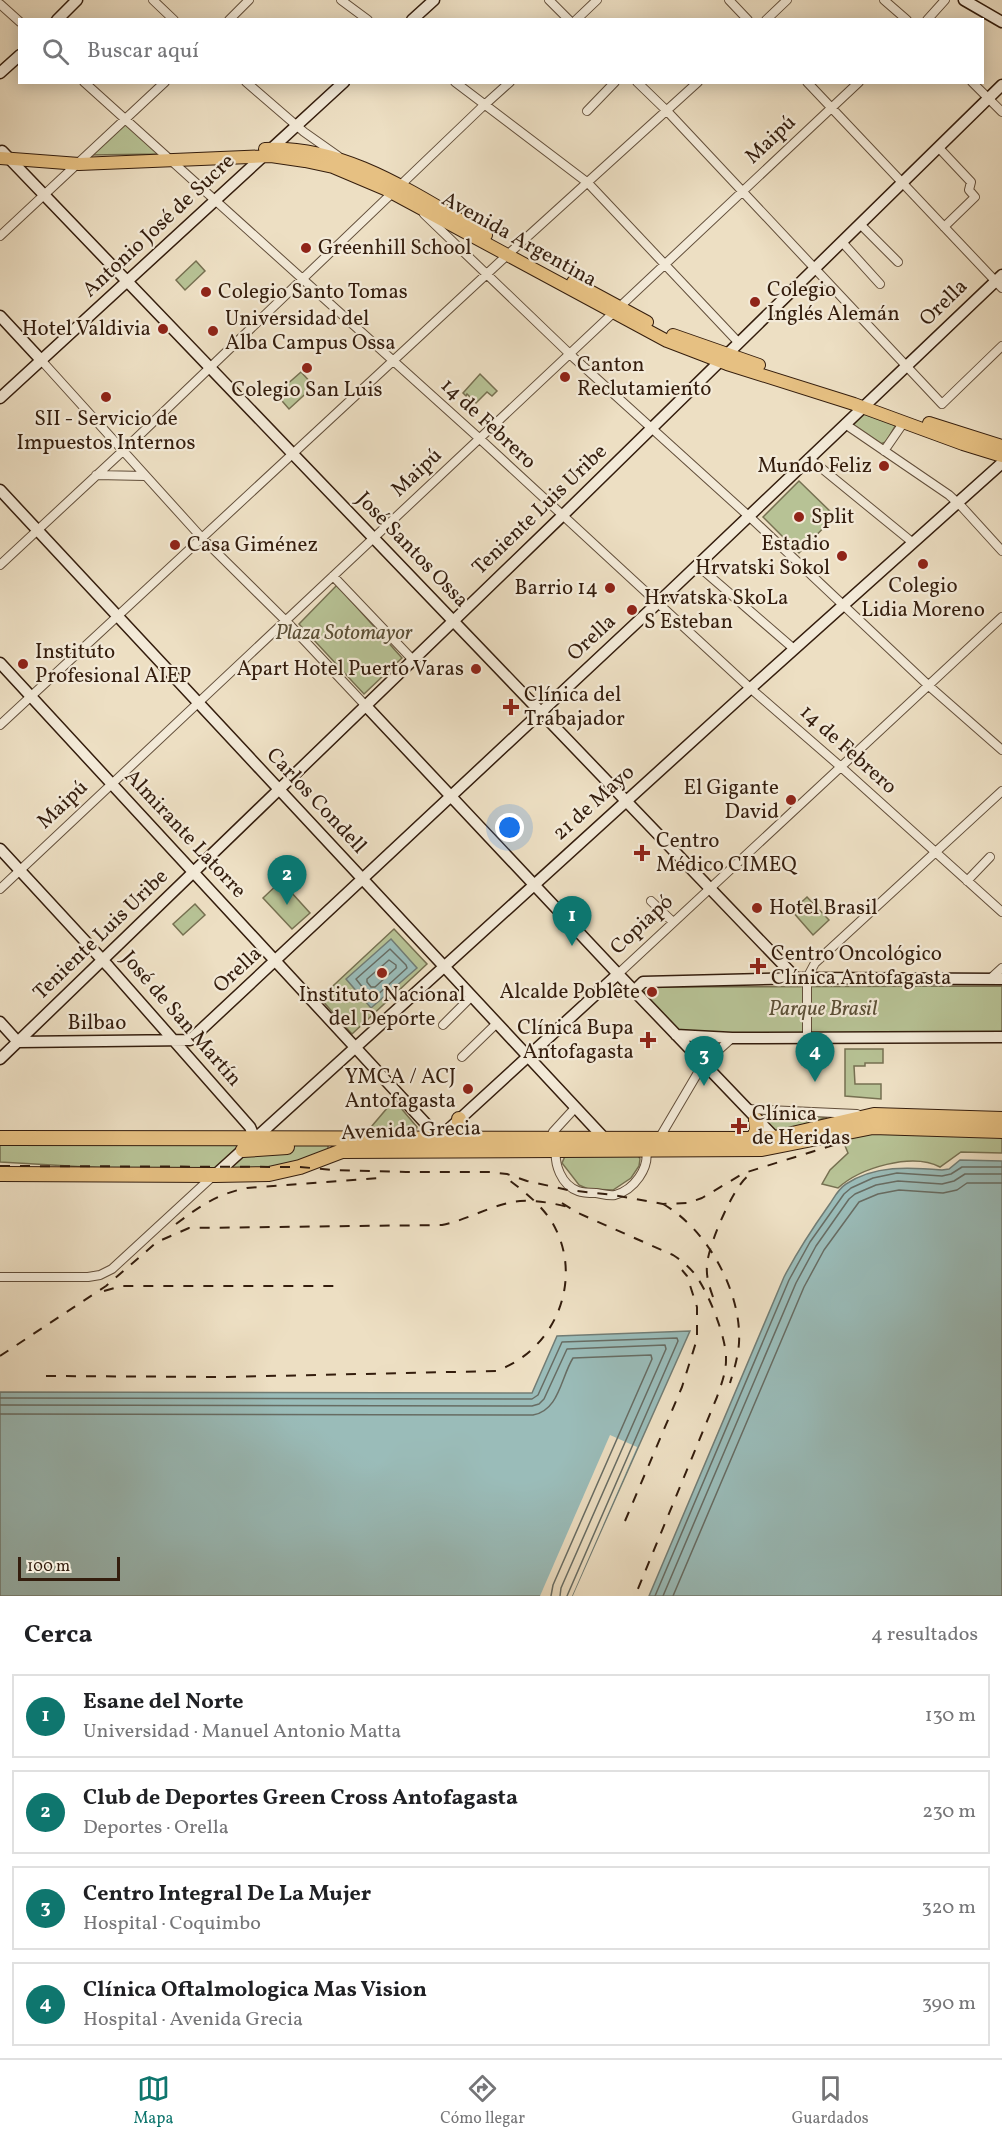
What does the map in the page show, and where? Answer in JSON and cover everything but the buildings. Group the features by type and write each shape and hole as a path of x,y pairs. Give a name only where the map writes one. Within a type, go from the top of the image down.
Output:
{"highway":[{"name":"Avenida Grecia","path":"0,1138 195,1136 255,1139 465,1138 762,1149 874,1115 1002,1119"},
{"path":"459,1119 459,1129 465,1138"},
{"path":"753,1139 757,1130 756,1120"},
{"name":"Avenida Grecia","path":"0,1174 214,1176 269,1174 300,1167 342,1150 450,1150 604,1138 642,1143 660,1137 753,1139 779,1142 873,1127 1002,1131"},
{"path":"0,1147 178,1144 195,1136"},
{"path":"417,1150 439,1138 441,1143 450,1150"},
{"path":"243,1150 308,1146 313,1139"}],"main road":[{"name":"Avenida Argentina","path":"3,153 84,160 268,153 316,154 344,160 616,310 667,341 865,405 1002,446"},
{"name":"Avenida Argentina","path":"268,153 333,167 397,190 417,207 511,253"},
{"name":"Avenida Argentina","path":"865,405 963,444 1002,456"}],"street":[{"path":"59,18 78,0"},
{"path":"153,0 172,18"},
{"path":"231,18 249,0"},
{"path":"341,0 365,18"},
{"path":"414,18 434,0"},
{"path":"549,0 567,18"},
{"path":"578,18 597,0"},
{"path":"729,0 746,18"},
{"path":"768,18 787,0"},
{"path":"884,0 905,18"},
{"path":"929,18 945,0"},
{"path":"964,0 1002,22"},
{"path":"0,4 18,20"},
{"path":"0,73 18,57"},
{"name":"14 de Febrero","path":"86,84 480,439 750,688 1002,912"},
{"path":"0,236 126,121 163,84"},
{"path":"248,84 297,126 344,160"},
{"name":"Antonio José de Sucre","path":"0,398 342,84"},
{"path":"458,84 588,183 739,343"},
{"path":"0,565 508,84"},
{"path":"587,111 613,84"},
{"path":"639,84 942,404 1002,346"},
{"path":"0,725 696,84"},
{"path":"809,84 944,227 1000,281"},
{"name":"Maipú","path":"0,889 857,84"},
{"path":"974,84 1002,112"},
{"name":"Teniente Luis Uribe","path":"0,1059 652,429 1002,85"},
{"path":"939,148 971,182 969,190 975,197 944,227"},
{"name":"José Santos Ossa","path":"3,153 46,195 709,888 802,978"},
{"path":"417,207 570,354 748,516 929,686 1002,750"},
{"path":"860,224 898,262"},
{"path":"842,242 880,284"},
{"name":"Orella","path":"176,1042 190,1041 697,566 865,405 1000,281"},
{"path":"0,316 202,538 286,622 618,975 779,1142"},
{"path":"884,451 904,422"},
{"path":"845,424 956,502 1002,551"},
{"path":"958,424 971,437"},
{"path":"809,458 912,542"},
{"name":"21 de Mayo","path":"214,1176 794,648 1002,463"},
{"path":"96,475 145,476"},
{"name":"Carlos Condell","path":"0,490 604,1138"},
{"path":"697,566 794,648"},
{"path":"333,576 413,660"},
{"name":"Copiapó","path":"439,1138 618,975 1002,617"},
{"name":"Almirante Latorre","path":"0,663 439,1138"},
{"path":"807,1038 802,978 815,963 1002,791"},
{"name":"José de San Martín","path":"0,849 176,1042 250,1127 255,1139"},
{"path":"967,881 990,858"},
{"path":"651,901 673,922"},
{"path":"990,979 1002,968"},
{"path":"634,991 643,982 802,978 1002,979"},
{"path":"443,1025 471,997"},
{"path":"0,1023 18,1042"},
{"path":"462,1057 496,1024"},
{"path":"676,1035 732,1038 1002,1037"},
{"path":"660,1137 703,1064 732,1038"},
{"name":"Bilbao","path":"18,1042 176,1042"},
{"path":"575,1108 553,1132 556,1142 557,1168 572,1188 578,1191 613,1195 630,1187 639,1177 646,1163 642,1143"},
{"name":"Avenida Grecia","path":"746,1108 874,1115"},
{"path":"0,1277 100,1275 112,1269 214,1176"}],"green space":[{"path":"126,121 162,154 88,155"},
{"path":"196,261 205,271 185,290 176,280"},
{"path":"301,372 314,386 289,409 276,394"},
{"path":"480,374 497,391 492,396 487,392 476,403 463,393"},
{"path":"863,411 897,423 886,442 880,444 854,426 853,424"},
{"name":"Split","path":"799,481 835,516 799,553 763,517"},
{"name":"Plaza Sotomayor","path":"337,585 402,658 364,694 299,624"},
{"path":"281,881 310,913 292,929 263,898"},
{"path":"807,897 829,920 813,935 792,911"},
{"path":"195,904 205,915 183,935 173,924"},
{"name":"Instituto Nacional del Deporte","path":"394,929 427,964 352,1034 320,998"},
{"name":"Parque Brasil","path":"1002,986 1002,1033 677,1033 644,998 644,992 651,987"},
{"path":"845,1049 883,1049 883,1063 865,1063 865,1066 854,1066 855,1084 881,1084 881,1099 845,1096"},
{"path":"394,1100 417,1127 416,1131 366,1133"},
{"path":"756,1113 827,1117 777,1135"},
{"path":"863,1132 1002,1137 1002,1153 961,1152 940,1167 915,1161 887,1164 859,1174 838,1188 822,1184 830,1170 848,1153 841,1136"},
{"path":"328,1140 328,1150 287,1165 207,1174 0,1162 0,1142"},
{"path":"637,1153 640,1159 639,1166 631,1178 613,1190 588,1189 579,1185 562,1163 566,1154"}],"water":[{"path":"391,939 417,968 371,1008 346,979"},
{"path":"960,1160 1002,1161 1002,1596 649,1596 784,1277 836,1194 846,1184 869,1173 892,1169 949,1169"},
{"path":"690,1331 572,1596 0,1596 0,1392 532,1393 557,1336"}],"pier":[{"path":"610,1435 637,1447 572,1596 540,1596"}],"railway":[{"path":"0,1166 300,1167 406,1172 490,1172 507,1174 568,1190 663,1204 688,1203 702,1198 744,1173 840,1143"},
{"path":"713,1297 708,1281 708,1256 722,1218 735,1192 748,1176"},
{"path":"176,1224 209,1202 247,1188 378,1178"},
{"path":"46,1376 225,1377 496,1371 517,1361 535,1347 549,1329 559,1310 565,1288 566,1266 562,1244 552,1222 532,1199 509,1180"},
{"path":"0,1356 106,1286 157,1242 189,1228 442,1225 511,1202 544,1202 568,1207"},
{"path":"562,1203 578,1213 673,1255 687,1266 694,1273 711,1303 723,1340 725,1370 717,1397 635,1596"},
{"path":"663,1204 694,1229 719,1264 728,1283 735,1303 739,1343 730,1383"},
{"path":"625,1521 682,1387 697,1339 697,1307 687,1276 682,1270"},
{"path":"104,1291 122,1286 336,1286"}],"place":[{"name":"Greenhill School","path":"306,248"},
{"name":"Colegio Santo Tomas","path":"206,292"},
{"name":"Colegio Inglés Alemán","path":"755,302"},
{"name":"Hotel Valdivia","path":"163,329"},
{"name":"Universidad del Alba Campus Ossa","path":"213,331"},
{"name":"Colegio San Luis","path":"307,368"},
{"name":"Canton Reclutamiento","path":"565,377"},
{"name":"SII - Servicio de Impuestos Internos","path":"106,397"},
{"name":"Mundo Feliz","path":"884,466"},
{"name":"Split","path":"799,517"},
{"name":"Casa Giménez","path":"175,545"},
{"name":"Estadio Hrvatski Sokol","path":"842,556"},
{"name":"Colegio Lidia Moreno","path":"923,564"},
{"name":"Barrio 14","path":"610,588"},
{"name":"Hrvatska SkoLa S Esteban","path":"632,610"},
{"name":"Instituto Profesional AIEP","path":"23,664"},
{"name":"Apart Hotel Puerto Varas","path":"476,669"},
{"name":"Clínica del Trabajador","path":"511,707"},
{"name":"El Gigante David","path":"791,800"},
{"name":"Centro Médico CIMEQ","path":"642,853"},
{"name":"Club de Deportes Green Cross Antofagasta","path":"287,905"},
{"name":"Hotel Brasil","path":"757,908"},
{"name":"Esane del Norte","path":"572,946"},
{"name":"Centro Oncológico Clínica Antofagasta","path":"758,966"},
{"name":"Instituto Nacional del Deporte","path":"382,973"},
{"name":"Alcalde Poblete","path":"652,992"},
{"name":"Clínica Bupa Antofagasta","path":"648,1040"},
{"name":"Clínica Oftalmologica Mas Vision","path":"815,1082"},
{"name":"Centro Integral De La Mujer","path":"704,1086"},
{"name":"YMCA / ACJ Antofagasta","path":"468,1089"},
{"name":"Clínica de Heridas","path":"739,1126"}]}
